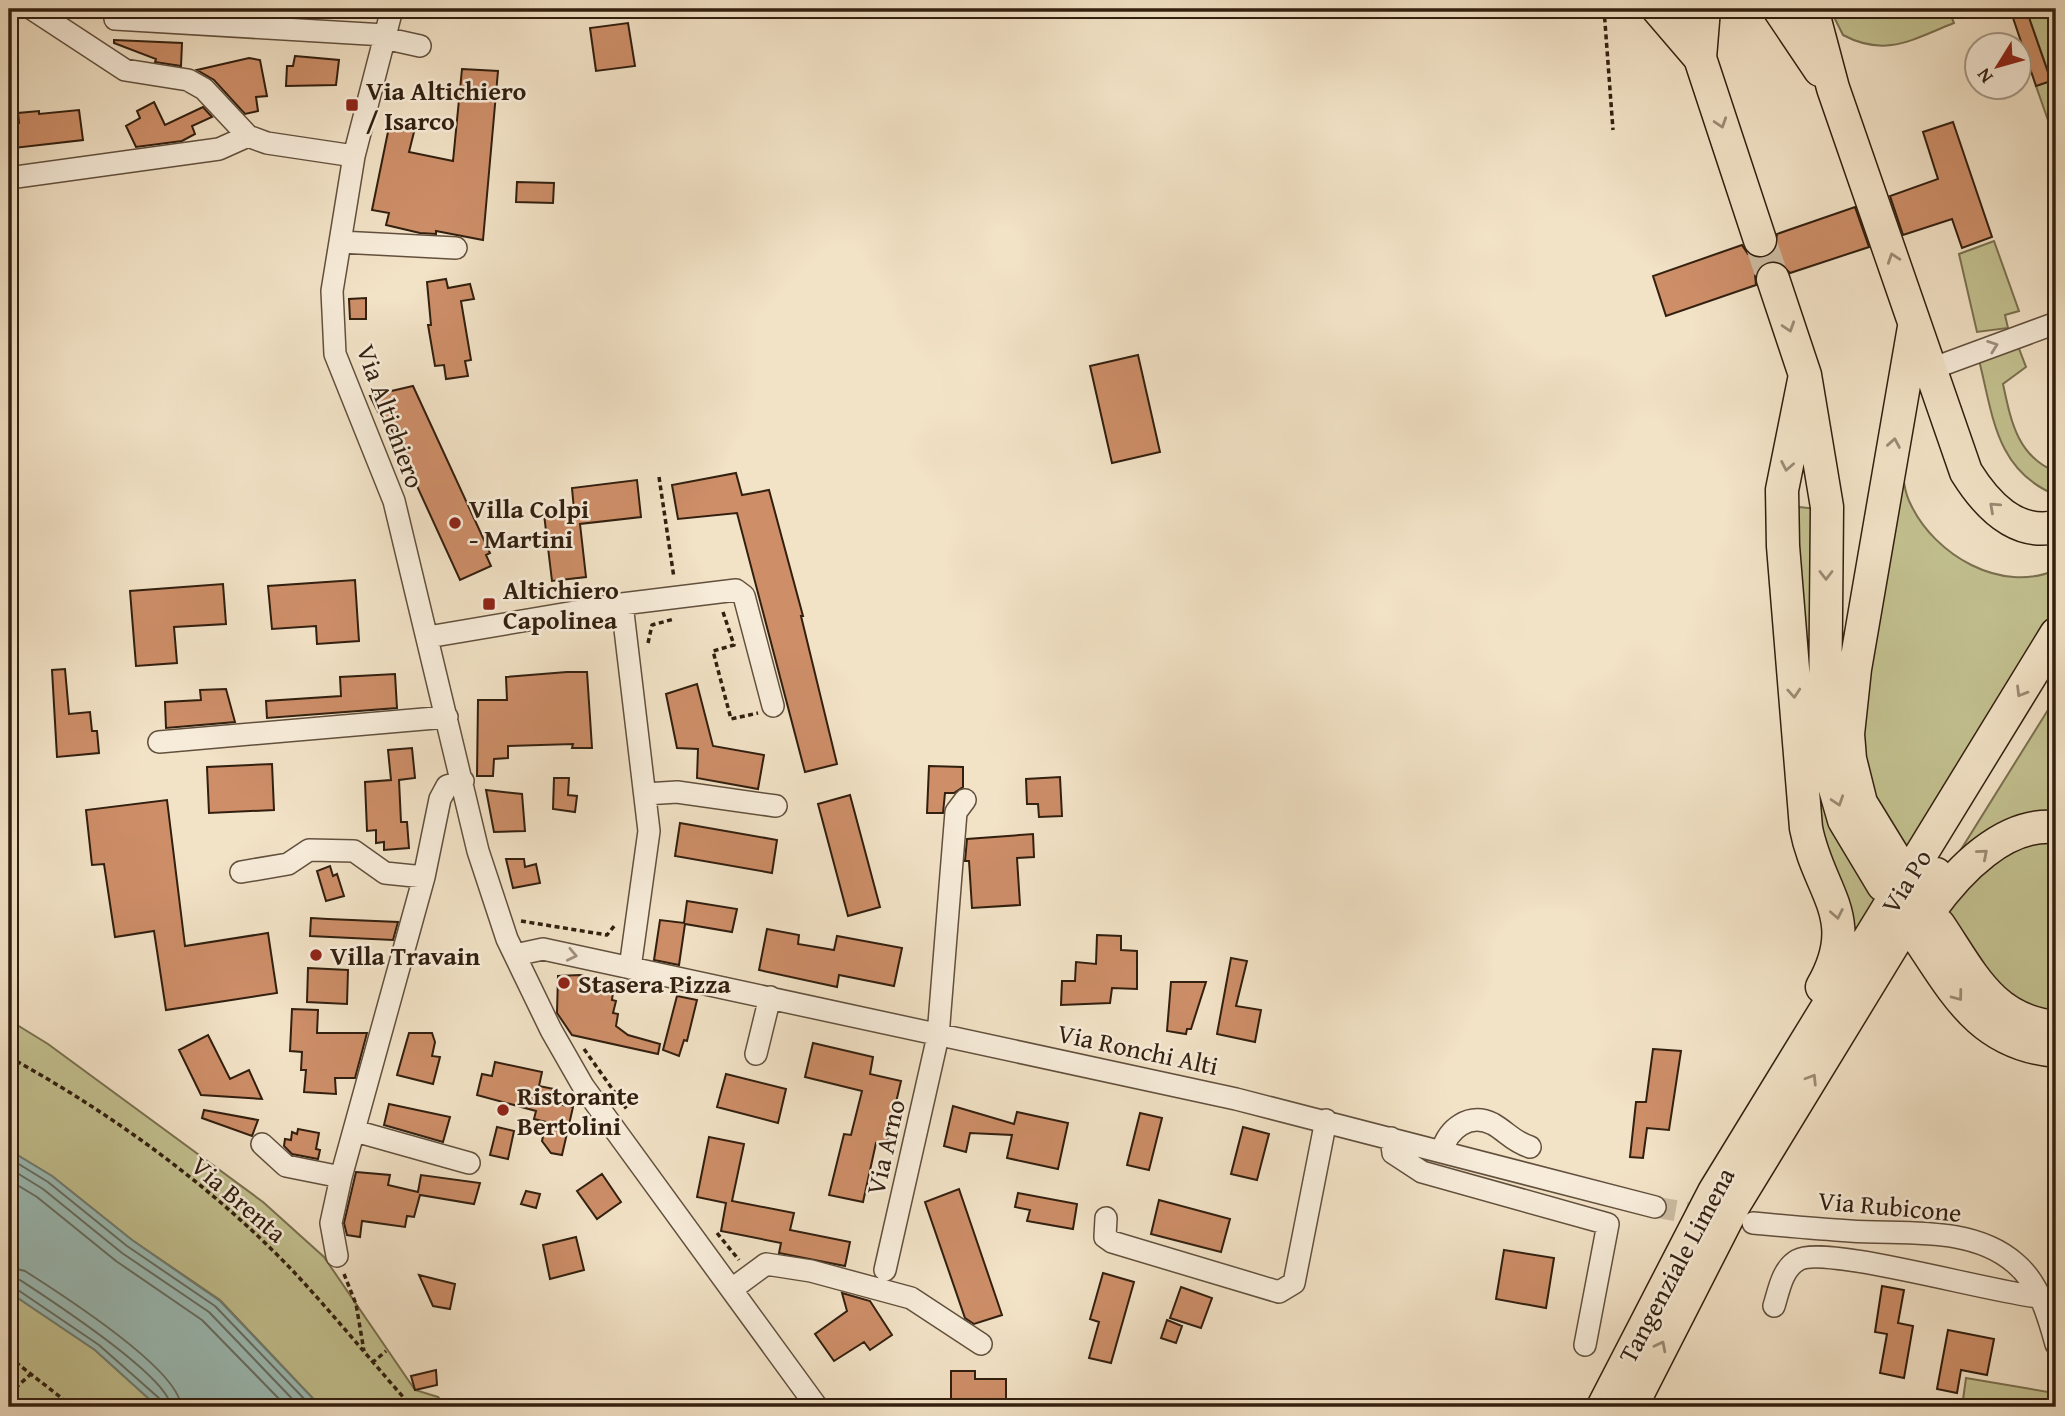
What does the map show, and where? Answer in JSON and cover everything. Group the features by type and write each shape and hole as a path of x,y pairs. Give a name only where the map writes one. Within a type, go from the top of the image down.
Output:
{"highway":[{"path":"1658,9 1700,58 1760,240"},
{"path":"1700,58 1704,9"},
{"path":"1779,9 1833,88"},
{"path":"1812,9 1833,88 1959,456 1977,489 2009,520 2027,527 2056,527"},
{"path":"1773,279 1805,375 1826,507 1825,719 1829,768 1844,820 1891,875 1861,803 1850,759 1848,734 1855,669 1915,322"},
{"path":"1764,1131 1768,1080 1826,980 1838,952 1839,923 1833,898 1810,851 1806,828 1783,546 1782,490 1805,375"},
{"name":"Via Po","path":"1764,1131 2056,634"},
{"name":"Via Po","path":"1764,1131 1873,978 2056,676"},
{"path":"1873,978 1895,956 1957,876 1994,845 2029,830 2056,827"},
{"path":"2056,1027 2023,1021 2003,1010 1929,932 1978,1020 2008,1040 2056,1051"},
{"name":"Tangenziale Limena","path":"1603,1407 1676,1261 1764,1131"},
{"name":"Tangenziale Limena","path":"1631,1407 1699,1271 1764,1131"}],"street":[{"path":"32,9 125,71 188,80 204,89 248,136 267,143 354,156"},
{"name":"Via Altichiero","path":"392,9 354,156 332,291 335,354 394,501 478,851 515,955 551,1030 590,1097 817,1407"},
{"path":"115,19 384,37 419,46"},
{"path":"9,178 219,149 248,136"},
{"path":"340,242 456,248"},
{"path":"1931,369 2056,323"},
{"path":"428,636 622,604 736,590 744,596 768,709"},
{"path":"622,604 645,794 647,852 630,968"},
{"path":"159,743 447,717"},
{"path":"337,1256 331,1223 341,1177 424,877 440,799 447,786 463,781"},
{"path":"645,794 677,792 776,806"},
{"path":"938,1036 956,812 965,800"},
{"path":"241,872 288,864 309,850 320,850 354,851 385,873 424,877"},
{"name":"Via Ronchi Alti","path":"515,955 543,949 770,997 1138,1083 1326,1120 1655,1207"},
{"path":"756,1054 770,997"},
{"name":"Via Arno","path":"885,1270 938,1036"},
{"path":"1106,1218 1105,1237 1112,1242 1279,1292 1288,1289 1294,1283 1326,1120"},
{"path":"1443,1151 1445,1141 1454,1129 1465,1122 1478,1120 1493,1124 1514,1142 1530,1147"},
{"path":"355,1131 469,1163"},
{"path":"1391,1138 1393,1153 1422,1172 1608,1224 1585,1345"},
{"path":"262,1144 286,1166 341,1177"},
{"name":"Via Rubicone","path":"1753,1223 1948,1236 1983,1243 2017,1264 2048,1298 2056,1344"},
{"path":"1774,1306 1782,1279 1801,1258 1847,1259 2048,1298"},
{"path":"732,1289 766,1264 811,1271 911,1298 981,1344"}],"path":[{"path":"1604,9 1614,130"},
{"path":"659,477 674,583"},
{"path":"713,613 725,612 734,645 713,651 731,719 768,709"},
{"path":"648,643 652,625 679,619"},
{"path":"521,921 607,934 617,920"},
{"name":"Via Brenta","path":"9,1057 97,1110 230,1213 292,1271 412,1407"},
{"path":"337,1256 356,1304 364,1353"},
{"path":"372,1363 386,1351"},
{"path":"9,1357 73,1407"},
{"path":"9,1394 32,1373"},
{"path":"9,1404 13,1407"}],"shaded area":[{"path":"1830,9 1948,9 1954,23 1899,44 1873,45 1843,35"},
{"path":"2026,9 2056,9 2056,143 2036,86 2051,80"},
{"path":"1994,241 2019,311 2005,315 2008,328 1977,332 1959,254"},
{"path":"2018,346 2026,367 2003,384 2009,411 2024,447 2032,457 2056,472 2056,495 2036,485 2021,472 2000,440 1994,421 1979,360"},
{"path":"1902,457 1905,487 1911,505 1936,540 1953,554 1992,573 2014,577 2035,576 2056,570 2056,605 1906,861 1879,817 1859,748"},
{"path":"1799,507 1817,509 1877,899 1856,933 1826,872 1788,550"},
{"path":"2056,697 2056,815 1957,856"},
{"path":"2056,838 2056,1018 2008,1003 1939,914 1990,860 2016,844"},
{"path":"9,1020 48,1044 263,1202 324,1257 415,1390 438,1397 447,1407 321,1407 220,1300 132,1240 52,1176 9,1150"},
{"path":"9,1292 95,1350 158,1407 9,1407"},
{"path":"1966,1378 2054,1393 2056,1407 1962,1407"}],"water":[{"path":"9,1150 52,1176 132,1240 220,1301 321,1407 158,1407 95,1350 9,1292"}],"building":[{"path":"2010,9 2026,9 2034,32 2018,32"},
{"path":"628,23 635,66 596,71 590,28"},
{"path":"2034,32 2051,81 2036,86 2034,80"},
{"path":"114,40 182,43 181,66 155,62 156,59 114,43"},
{"path":"295,56 339,60 336,85 286,86 287,66 293,66"},
{"path":"249,58 260,60 267,96 256,97 258,111 245,114 214,80 197,70"},
{"path":"462,69 498,71 483,240 436,231 436,234 420,233 386,225 389,213 372,210 390,122 415,128 409,152 453,161"},
{"path":"154,102 165,125 203,107 212,117 192,126 195,134 182,141 136,147 126,126 140,118 137,111"},
{"path":"79,110 83,140 14,148 11,124 19,123 18,113"},
{"path":"1953,122 1992,237 1962,248 1952,219 1903,235 1890,196 1938,179 1923,132"},
{"path":"517,182 554,183 553,203 516,202"},
{"path":"1855,207 1869,247 1790,273 1777,261 1767,262 1755,275 1756,285 1666,316 1653,276 1742,245 1748,254 1765,258 1774,252 1777,234"},
{"path":"446,279 448,288 470,284 474,299 461,301 471,360 465,361 468,376 446,379 444,365 435,366 428,325 431,325 427,282"},
{"path":"366,298 366,319 350,319 349,299"},
{"path":"1138,355 1160,452 1112,463 1090,366"},
{"path":"413,386 490,553 486,555 491,566 460,580 385,416 381,418 370,396"},
{"path":"736,473 742,495 769,490 803,616 837,764 805,772 737,513 678,519 672,485"},
{"path":"637,480 641,517 580,524 586,577 552,581 544,514 574,510 572,488"},
{"path":"355,580 359,641 317,644 316,626 272,629 268,586"},
{"path":"223,584 226,624 174,627 177,663 136,666 130,591"},
{"path":"65,669 69,714 90,712 92,731 97,731 99,753 57,757 52,670"},
{"path":"587,672 592,748 572,748 573,744 508,746 508,758 494,759 493,776 477,776 478,700 507,700 506,677"},
{"path":"395,674 397,708 267,718 266,701 341,696 340,677"},
{"path":"697,684 713,746 764,755 758,789 697,778 698,749 677,748 666,694"},
{"path":"226,689 235,722 166,728 165,702 201,700 200,690"},
{"path":"412,748 415,778 399,780 401,822 407,822 409,848 384,850 384,842 376,843 376,830 367,831 365,782 391,780 388,750"},
{"path":"272,764 274,810 209,813 207,767"},
{"path":"929,766 963,767 963,787 954,793 945,793 943,813 927,813"},
{"path":"1060,777 1062,816 1039,817 1038,804 1027,804 1026,779"},
{"path":"554,778 569,778 568,795 577,796 575,812 553,809"},
{"path":"486,790 522,794 525,831 494,832"},
{"path":"850,795 880,907 848,916 818,804"},
{"path":"167,800 185,946 268,933 277,993 166,1010 154,931 115,937 104,864 92,865 86,810"},
{"path":"680,823 777,840 772,873 675,856"},
{"path":"1033,834 1034,857 1017,858 1020,905 972,908 969,861 965,861 967,839"},
{"path":"506,859 524,859 525,867 536,864 540,883 513,888"},
{"path":"330,866 333,876 337,874 344,896 326,901 317,871"},
{"path":"687,901 737,909 732,932 685,924 679,965 654,960 660,920 684,923"},
{"path":"311,918 398,922 393,940 310,936"},
{"path":"767,929 799,935 798,944 834,950 837,936 902,948 894,986 839,975 837,987 759,970"},
{"path":"1097,935 1121,936 1121,950 1137,951 1137,989 1112,988 1110,1003 1061,1005 1062,981 1075,981 1076,962 1096,964"},
{"path":"1231,958 1247,961 1236,1006 1261,1010 1255,1042 1217,1034"},
{"path":"308,968 348,970 347,1004 307,1002"},
{"path":"580,975 614,984 612,1000 616,1001 613,1013 618,1014 616,1026 628,1035 660,1044 658,1054 572,1035 557,1013 558,976"},
{"path":"1171,982 1206,982 1191,1029 1187,1029 1186,1034 1167,1031"},
{"path":"677,996 697,1000 687,1041 684,1040 679,1056 663,1050"},
{"path":"292,1009 318,1010 317,1033 367,1033 355,1078 335,1078 336,1094 304,1092 306,1070 301,1070 302,1052 290,1051"},
{"path":"409,1033 432,1033 435,1042 432,1056 440,1057 433,1084 397,1075"},
{"path":"208,1035 230,1079 249,1070 262,1099 201,1095 179,1050"},
{"path":"813,1043 873,1057 870,1074 901,1081 886,1145 876,1143 863,1202 829,1195 844,1134 851,1135 862,1091 805,1077"},
{"path":"1653,1049 1681,1051 1669,1130 1647,1128 1643,1158 1630,1157 1636,1102 1646,1102"},
{"path":"495,1062 542,1072 539,1086 554,1089 551,1103 573,1107 562,1155 551,1153 542,1141 546,1122 534,1119 536,1111 477,1095 482,1074 492,1076"},
{"path":"726,1074 786,1089 778,1123 717,1107"},
{"path":"389,1104 450,1117 443,1142 384,1125"},
{"path":"953,1106 1014,1124 1017,1112 1068,1123 1058,1169 1007,1158 1012,1135 970,1133 966,1152 944,1146"},
{"path":"204,1110 258,1120 252,1136 202,1118"},
{"path":"1140,1113 1162,1118 1149,1170 1127,1165"},
{"path":"497,1127 514,1131 508,1159 490,1155"},
{"path":"1243,1127 1269,1134 1257,1180 1231,1174"},
{"path":"298,1129 319,1133 316,1149 320,1150 318,1159 292,1154 284,1146 285,1139 291,1140 292,1132 297,1134"},
{"path":"709,1137 744,1144 732,1201 794,1213 790,1230 850,1242 845,1266 779,1253 781,1243 721,1231 726,1203 697,1197"},
{"path":"356,1172 390,1175 388,1185 418,1192 421,1175 480,1183 474,1204 420,1195 414,1217 407,1216 405,1227 362,1221 360,1237 347,1235 344,1223"},
{"path":"602,1174 621,1202 597,1219 577,1191"},
{"path":"959,1189 1002,1315 974,1324 965,1318 925,1202"},
{"path":"526,1191 540,1194 536,1208 521,1204"},
{"path":"1018,1193 1077,1204 1073,1229 1027,1221 1030,1210 1015,1207"},
{"path":"1159,1200 1230,1219 1221,1252 1151,1234"},
{"path":"576,1237 584,1270 550,1279 543,1245"},
{"path":"1504,1250 1554,1258 1546,1308 1496,1299"},
{"path":"1103,1273 1134,1282 1111,1363 1089,1358 1099,1322 1090,1319"},
{"path":"419,1275 455,1284 450,1309 433,1306"},
{"path":"1882,1286 1904,1290 1898,1323 1913,1326 1904,1378 1880,1373 1887,1334 1875,1332"},
{"path":"1181,1287 1212,1298 1201,1328 1170,1318"},
{"path":"842,1293 870,1301 892,1335 870,1350 864,1342 834,1361 815,1334 847,1311"},
{"path":"1167,1320 1182,1326 1176,1343 1161,1338"},
{"path":"1948,1330 1994,1339 1987,1375 1961,1370 1957,1393 1937,1389"},
{"path":"436,1370 437,1385 415,1390 411,1376"},
{"path":"951,1371 975,1371 975,1379 1006,1379 1006,1400 951,1401"}],"tunnel":[{"path":"1760,240 1773,279"},
{"path":"1655,1207 1711,1217"}],"place":[{"name":"Via Altichiero / Isarco","path":"352,105"},
{"name":"Villa Colpi - Martini","path":"455,523"},
{"name":"Altichiero Capolinea","path":"489,604"},
{"name":"Villa Travain","path":"316,955"},
{"name":"Stasera Pizza","path":"564,983"},
{"name":"Ristorante Bertolini","path":"503,1110"}]}
